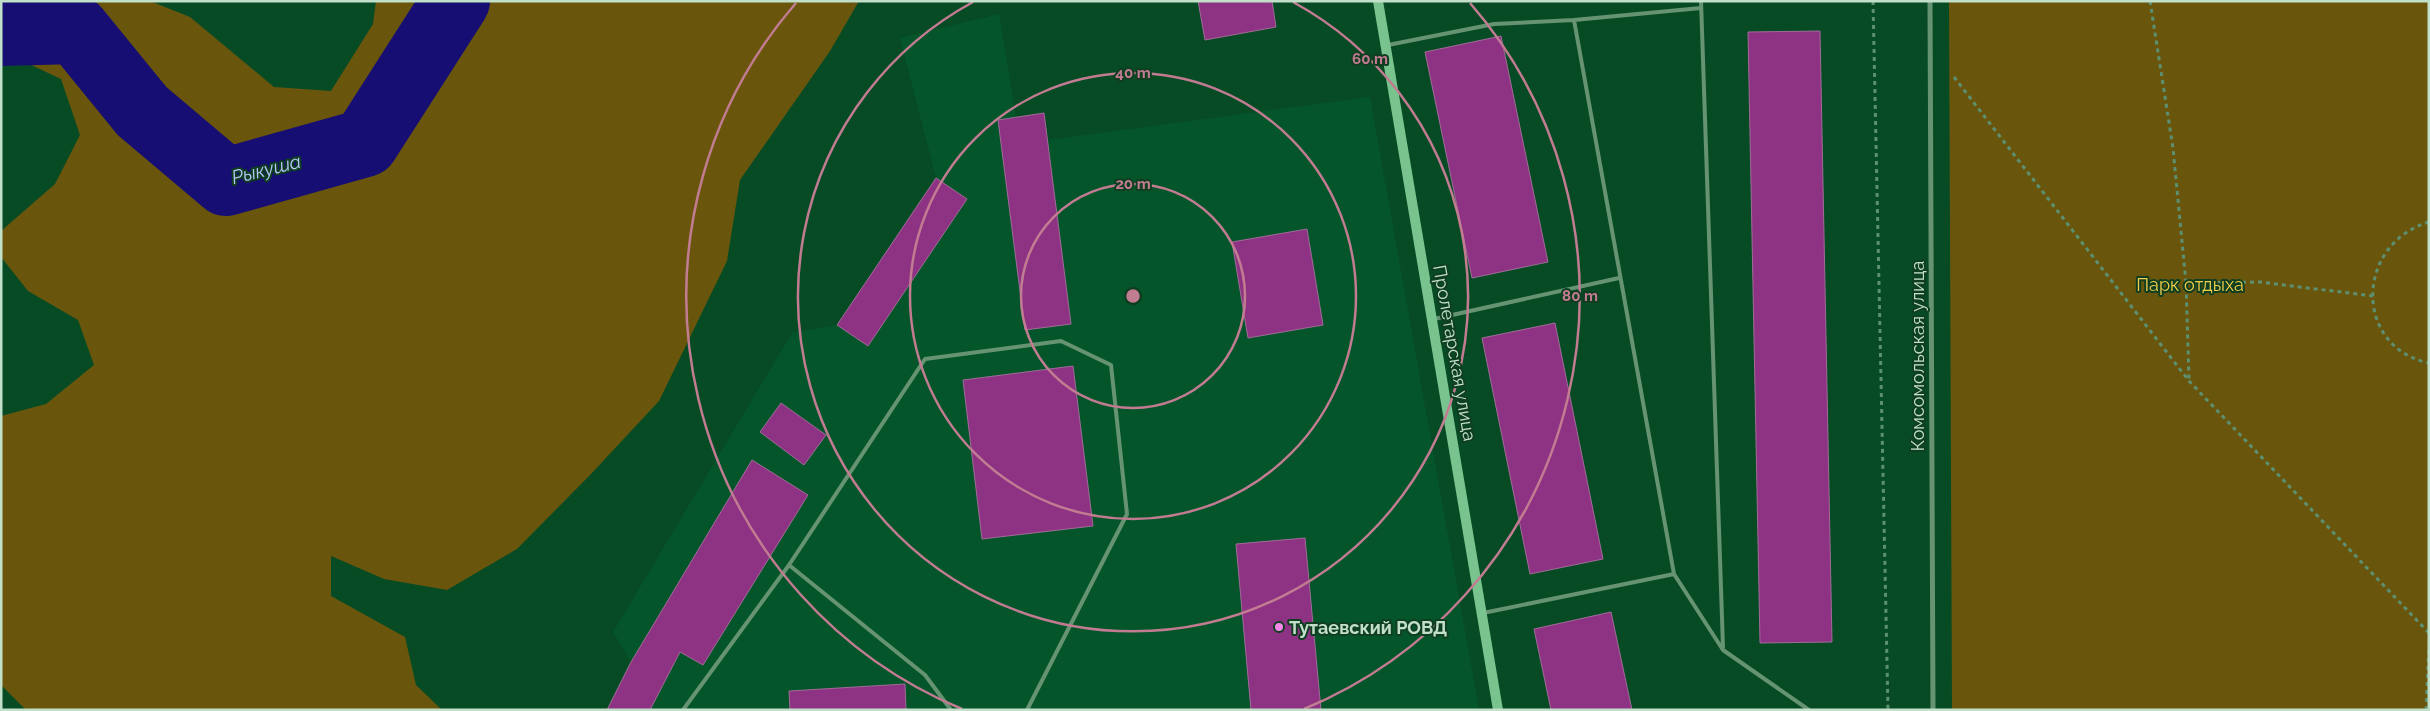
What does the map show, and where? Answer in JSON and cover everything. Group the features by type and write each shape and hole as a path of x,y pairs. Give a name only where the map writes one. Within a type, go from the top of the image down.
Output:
{"street":[{"name":"Пролетарская улица","path":"1378,1 1498,710"},
{"name":"Комсомольская улица","path":"1930,1 1933,710"}],"lane":[{"path":"1701,1 1723,650"},
{"path":"1385,45 1494,24 1574,20 1701,8"},
{"path":"1574,20 1619,278 1674,574 1723,650 1809,710"},
{"path":"1433,319 1619,278"},
{"path":"683,710 789,565 925,359 1061,341 1111,365 1127,514 1027,710"},
{"path":"789,565 925,675 951,710"},
{"path":"1483,613 1674,574"}],"path":[{"path":"1873,1 1888,710"},
{"path":"2150,1 2173,148 2186,283 2189,381"},
{"path":"1930,47 2189,381 2429,633"},
{"path":"2429,222 2401,235 2386,251 2376,269 2373,296 2374,311 2388,338 2406,355 2429,363"},
{"path":"2186,283 2260,282 2373,296"},
{"path":"2426,710 2429,645"}],"shaded area":[{"path":"999,14 1016,117 1044,113 1048,140 1370,97 1479,710 607,710 631,662 613,632 792,333 837,325 936,178 900,38"}],"green space":[{"path":"1,1 150,1 190,17 274,87 331,91 373,24 376,1 859,1 830,51 740,180 727,261 659,401 591,474 517,549 447,590 384,579 331,556 331,596 405,637 416,685 442,710 26,710 1,685 1,416 46,404 94,365 78,320 28,291 1,257 1,231 55,184 80,135 61,79 27,63 1,57"},
{"name":"Парк отдыха","path":"1949,1 2429,1 2429,710 1952,709"}],"building":[{"path":"1198,1 1272,1 1276,27 1205,40"},
{"path":"1820,31 1832,642 1760,643 1748,32"},
{"path":"1501,36 1548,262 1472,278 1425,52"},
{"path":"1044,113 1071,324 1025,330 998,120"},
{"path":"936,178 967,199 868,346 837,325"},
{"path":"1307,229 1323,325 1248,338 1232,242"},
{"path":"1555,323 1603,559 1530,574 1482,338"},
{"path":"1073,366 1093,526 982,539 963,380"},
{"path":"781,403 826,435 804,465 760,432"},
{"path":"752,460 808,495 703,665 680,652 650,710 607,710 631,662"},
{"name":"Тутаевский РОВД","path":"1305,538 1321,710 1251,710 1236,544"},
{"path":"1611,612 1632,710 1551,710 1534,629"},
{"path":"905,684 906,710 790,710 789,691"}],"waterway":[{"name":"Рыкуша","path":"1,32 76,30 142,111 226,182 365,143 456,1"}],"place":[{"name":"Тутаевский РОВД","path":"1279,627"}]}
